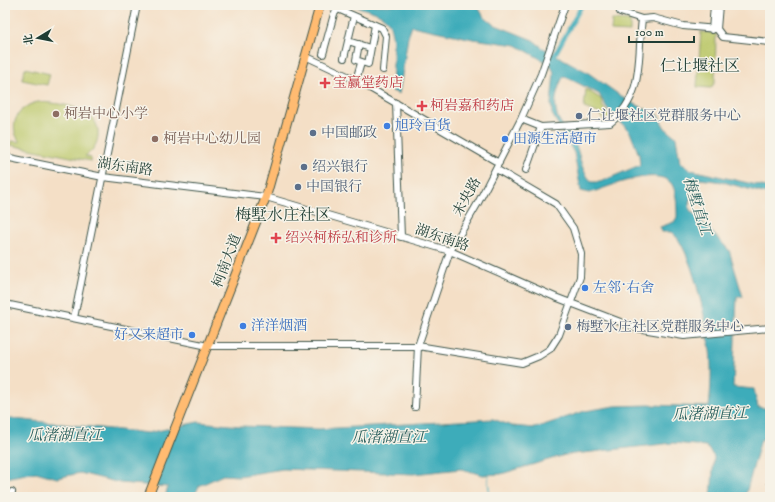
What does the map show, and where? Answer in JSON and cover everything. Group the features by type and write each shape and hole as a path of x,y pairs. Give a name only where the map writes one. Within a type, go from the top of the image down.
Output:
{"main road":[{"name":"柯南大道","path":"148,497 266,197 320,5"}],"street":[{"path":"74,318 137,5"},
{"name":"未央路","path":"415,407 418,346 450,251 498,166 521,119 541,74 565,5"},
{"path":"618,5 620,12 642,18 652,18 683,26 714,30 723,37 770,42"},
{"path":"714,5 714,30"},
{"path":"714,30 719,5"},
{"path":"323,54 334,14 338,9 382,28 386,36 383,70"},
{"path":"344,58 354,16"},
{"path":"521,119 541,127 610,123 614,120 630,101 636,87 642,18"},
{"path":"359,44 356,60 361,63 368,64 375,25"},
{"path":"348,41 370,48"},
{"path":"5,304 208,346 418,346 522,362 539,356 550,349 559,335 571,303 580,277 581,262 579,244 573,228 556,204 396,103 356,80 305,56"},
{"path":"356,80 361,63"},
{"path":"396,103 401,237"},
{"path":"526,170 541,127"},
{"name":"湖东南路","path":"5,157 103,177 266,197 450,251 571,303 636,328 662,333 703,335 770,328"}],"green space":[{"path":"612,20 630,21 630,32 611,31"},
{"path":"701,32 716,33 715,82 711,88 697,87"},
{"path":"25,68 50,74 47,85 22,80"},
{"path":"586,89 601,99 603,107 610,116 609,119 604,120 598,113 584,108"},
{"path":"38,102 77,108 93,119 97,126 97,142 94,148 85,156 91,158 91,161 10,145 11,141 20,142 16,136 15,123 20,112 31,104"}],"water":[{"name":"瓜渚湖直江","path":"352,5 477,5 484,17 493,24 533,40 543,48 587,72 628,101 657,114 665,128 676,137 680,162 691,170 770,188 770,195 723,182 700,179 697,181 689,202 690,210 729,250 743,297 737,297 733,387 754,389 758,407 770,409 770,441 761,439 745,497 711,497 714,457 706,446 673,443 565,455 501,474 483,475 461,469 413,474 283,469 239,476 223,475 199,486 194,497 165,497 168,487 120,483 80,473 57,478 36,472 5,478 5,418 148,433 198,422 240,426 319,429 493,419 512,426 535,428 585,411 615,406 651,405 709,407 711,378 710,350 697,286 685,252 678,239 671,232 662,232 660,227 674,222 677,217 677,204 674,189 670,182 663,178 642,177 590,193 581,191 574,153 552,114 551,103 554,73 551,65 516,45 473,39 412,26 408,37 399,94 392,91 393,42 389,24 383,16 370,10","holes":["564,76 599,94 607,108 630,132 639,155 640,165 600,182 592,182 585,173 573,140 559,120 556,109 556,97 557,91"]}],"waterway":[{"path":"553,58 582,5"},
{"path":"489,473 488,481 490,497"}],"place":[{"name":"宝赢堂药店","path":"325,83"},
{"name":"柯岩嘉和药店","path":"422,106"},
{"name":"柯岩中心小学","path":"56,114"},
{"name":"仁让堰社区党群服务中心","path":"579,116"},
{"name":"旭玲百货","path":"387,126"},
{"name":"中国邮政","path":"313,133"},
{"name":"柯岩中心幼儿园","path":"155,139"},
{"name":"田源生活超市","path":"505,139"},
{"name":"绍兴银行","path":"304,167"},
{"name":"中国银行","path":"298,187"},
{"name":"绍兴柯桥弘和诊所","path":"276,238"},
{"name":"左邻˙右舍","path":"585,288"},
{"name":"洋洋烟酒","path":"243,326"},
{"name":"梅墅水庄社区党群服务中心","path":"568,327"},
{"name":"好又来超市","path":"192,335"}],"district":[{"name":"仁让堰社区","path":"700,66"},
{"name":"梅墅水庄社区","path":"283,215"}],"water label":[{"name":"梅墅直江","path":"697,206"}]}
